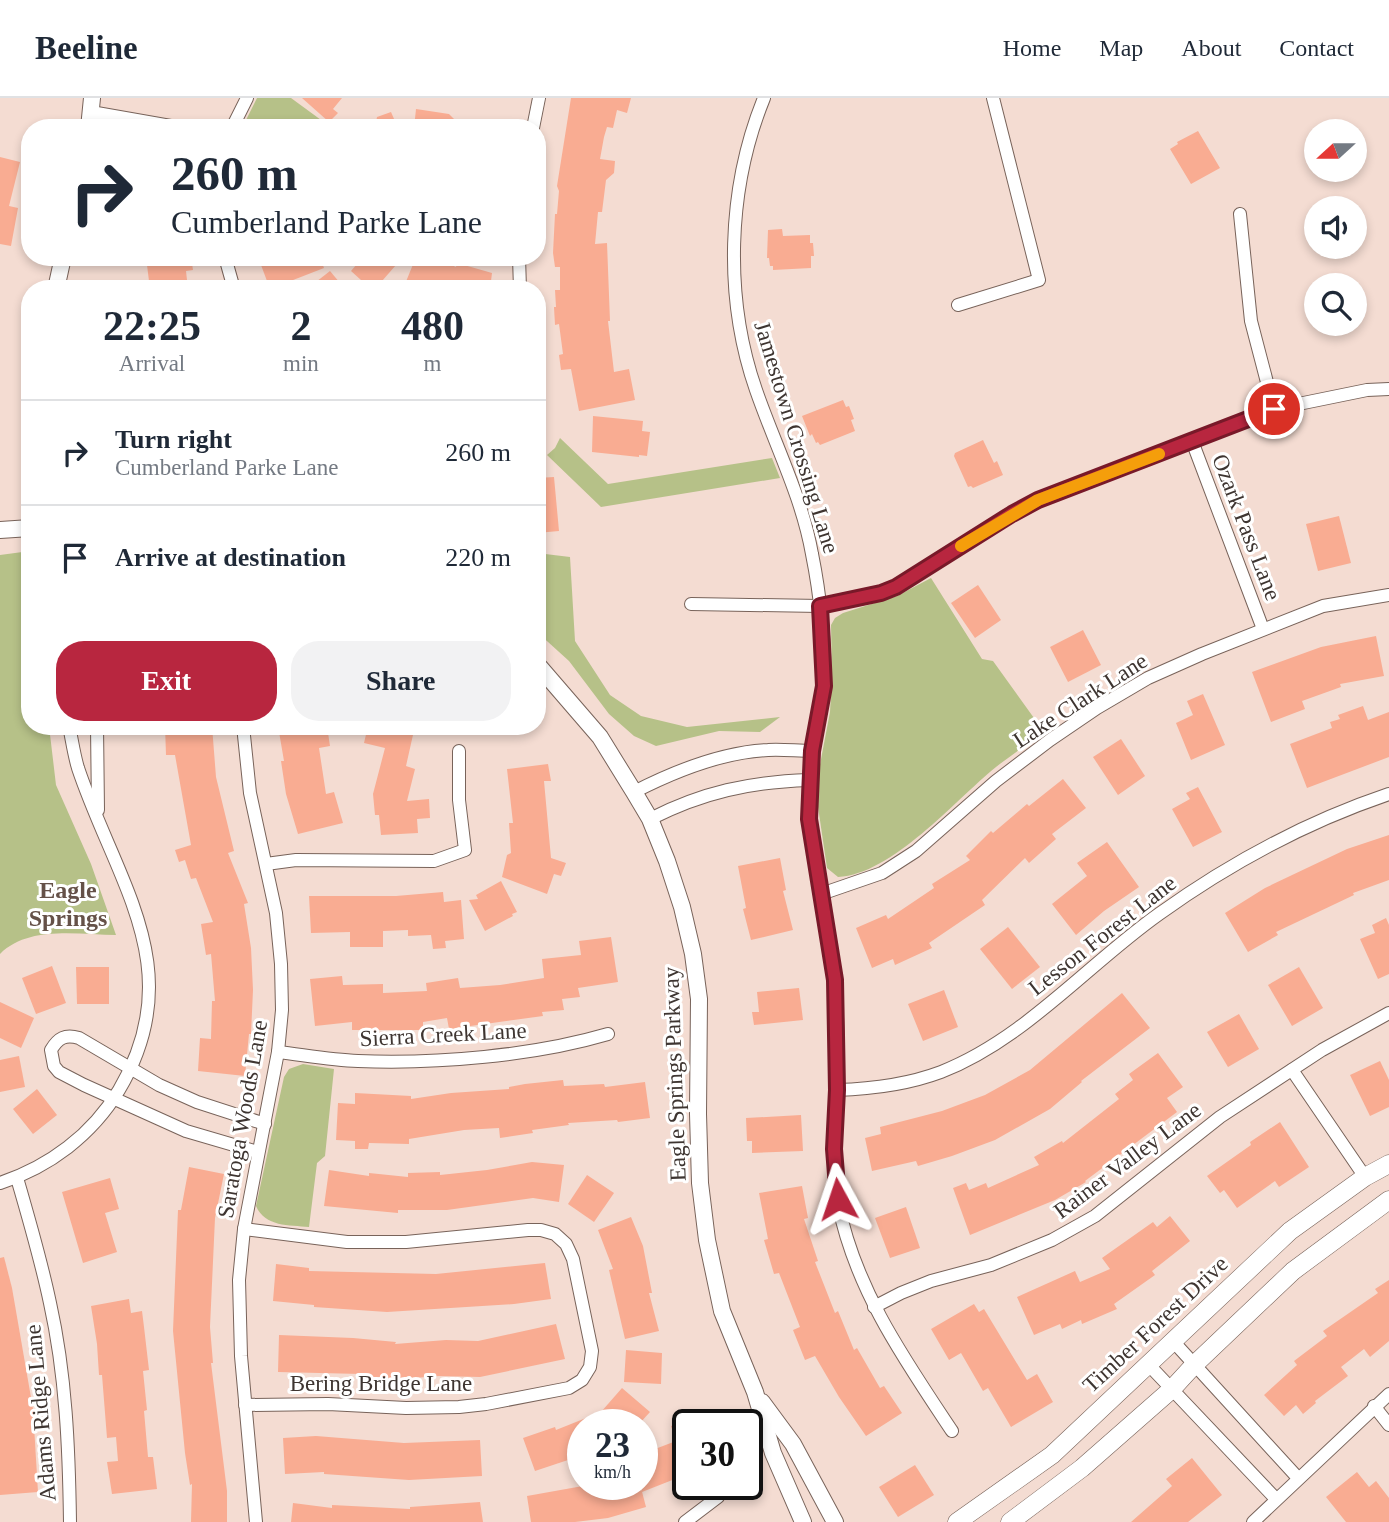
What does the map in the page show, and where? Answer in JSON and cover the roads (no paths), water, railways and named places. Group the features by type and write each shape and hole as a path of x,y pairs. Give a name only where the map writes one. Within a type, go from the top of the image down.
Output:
{"main road":[{"name":"Timber Forest Drive","path":"957,1522 1052,1455 1290,1231 1365,1177 1389,1164"},
{"path":"1010,1522 1082,1468 1172,1389 1293,1271 1389,1200"}],"street":[{"path":"236,119 247,98"},
{"path":"535,119 539,98"},
{"name":"Jamestown Crossing Lane","path":"764,98 747,148 738,196 736,301 743,347 756,391 805,522 820,606 824,686 812,751 809,819 835,980 837,1090 834,1149 838,1199 851,1254 874,1307 952,1431"},
{"path":"958,305 1039,280 993,98"},
{"path":"91,113 122,119"},
{"path":"1240,214 1251,321 1274,409"},
{"path":"691,604 820,606 881,593 896,587 1038,500 1274,409 1367,390 1389,389"},
{"name":"Ozark Pass Lane","path":"1192,441 1263,629"},
{"path":"0,530 21,529"},
{"name":"Lake Clark Lane","path":"821,894 882,873 916,852 996,781 1050,740 1148,678 1323,606 1389,595"},
{"name":"Eagle Springs Parkway","path":"546,674 600,737 650,819 682,906 693,954 699,999 700,1183 707,1240 722,1311 755,1392 773,1453 803,1522"},
{"path":"0,1184 42,1166 80,1139 104,1114 130,1070 140,1046 147,1009 149,971 144,934 130,892 77,766 71,735"},
{"path":"97,735 98,817"},
{"name":"Saratoga Woods Lane","path":"244,735 250,793 276,913 282,1010 278,1052 244,1229 239,1280 239,1320 256,1522"},
{"path":"634,792 692,767 737,754 769,750 812,751"},
{"path":"266,864 296,860 434,862 465,850 459,800 459,751"},
{"path":"650,819 693,801 744,785 809,780"},
{"name":"Lesson Forest Lane","path":"837,1090 867,1089 939,1073 977,1055 1015,1030 1157,915 1213,877 1300,829 1389,794"},
{"name":"Rainer Valley Lane","path":"874,1307 931,1281 991,1265 1052,1240 1095,1216 1220,1117 1322,1050 1389,1013"},
{"name":"Sierra Creek Lane","path":"278,1052 354,1061 436,1060 556,1048 608,1034"},
{"path":"258,1152 186,1131 59,1072 51,1058 51,1050 62,1037 70,1035 79,1038 130,1070 197,1102 265,1124"},
{"path":"1292,1070 1365,1177"},
{"name":"Adams Ridge Lane","path":"17,1178 51,1305 59,1355 69,1458 70,1522"},
{"name":"Bering Bridge Lane","path":"244,1229 359,1242 416,1241 541,1230 555,1234 566,1244 573,1259 592,1351 590,1367 582,1380 569,1388 486,1404 406,1408 328,1404 245,1405"},
{"path":"1172,1340 1298,1478"},
{"path":"1147,1363 1276,1499"},
{"name":"Eagle Springs Parkway","path":"755,1392 793,1444 835,1522"},
{"path":"1253,1522 1389,1394"},
{"path":"1374,1406 1389,1425"},
{"path":"685,1522 715,1500"}],"district":[{"name":"Eagle Springs","path":"68,904"}]}
